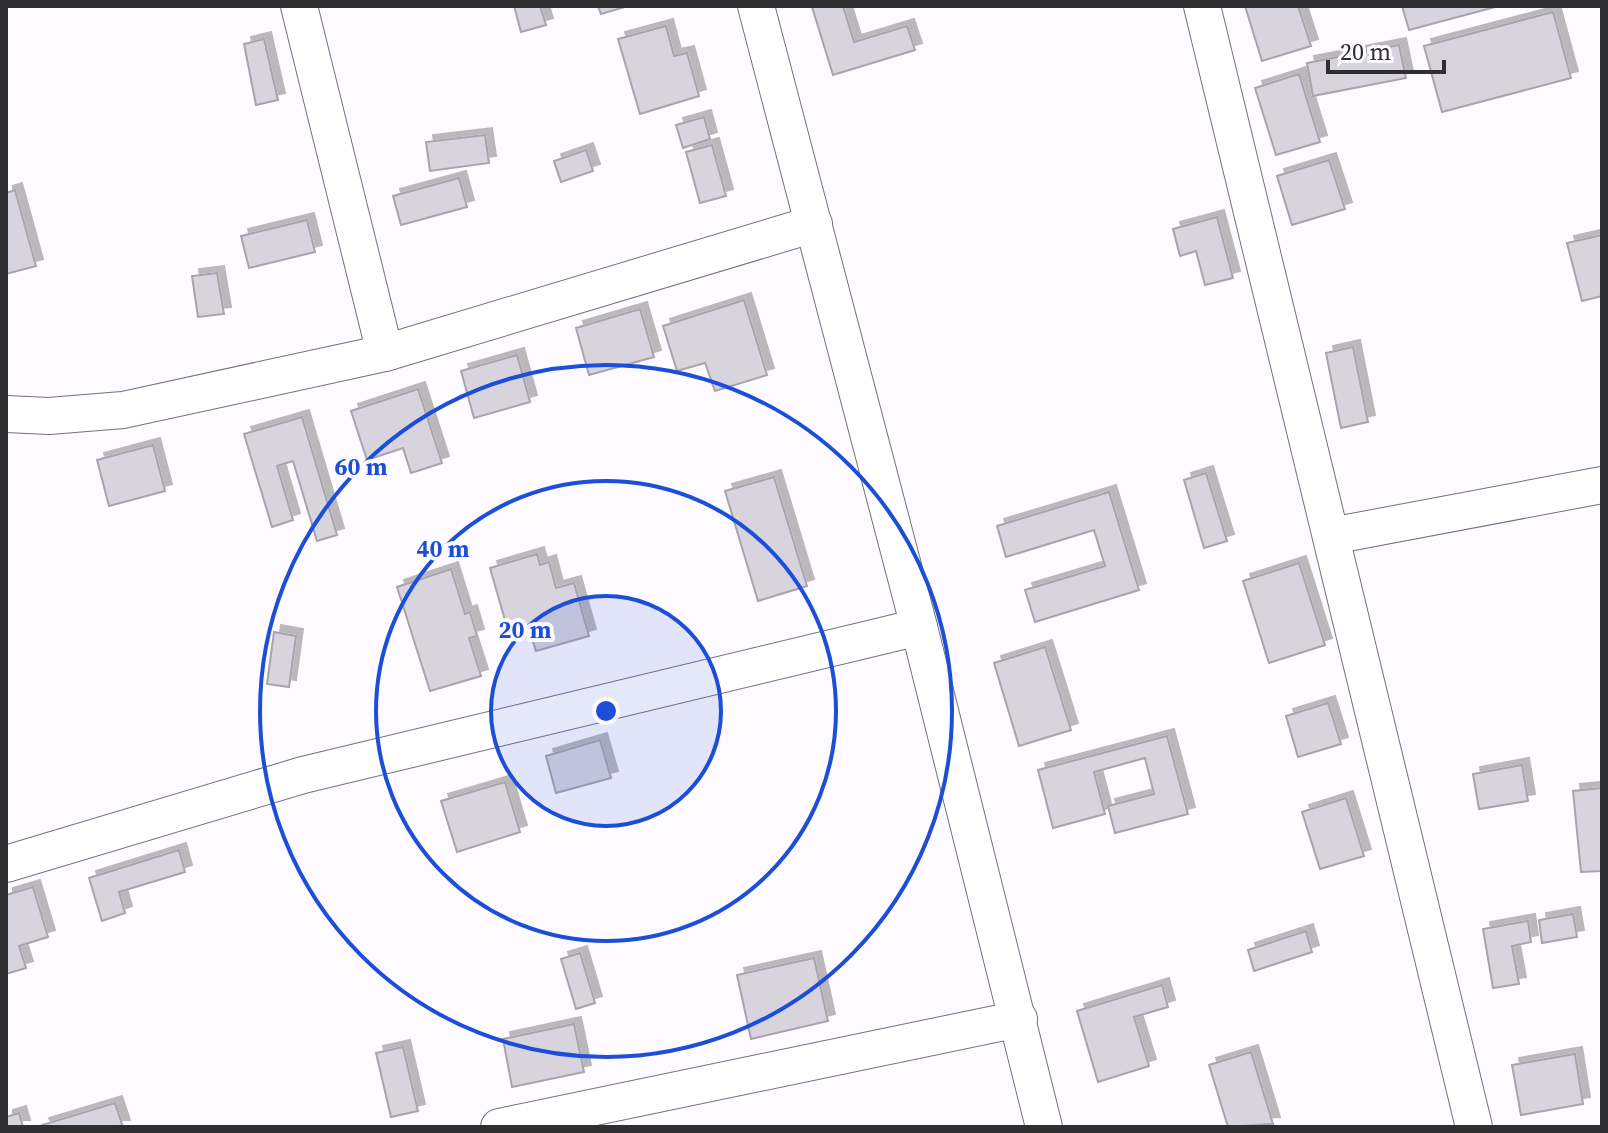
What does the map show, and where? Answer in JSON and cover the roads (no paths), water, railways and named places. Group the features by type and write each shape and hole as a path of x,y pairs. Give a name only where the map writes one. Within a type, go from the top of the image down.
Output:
{"street":[{"path":"299,6 385,353"},
{"path":"756,6 919,627 1044,1127"},
{"path":"1202,6 1474,1127"},
{"path":"6,414 49,416 123,410 385,353 814,224"},
{"path":"1331,536 1602,485"},
{"path":"6,864 303,775 919,627"},
{"path":"499,1127 1019,1019"}]}
